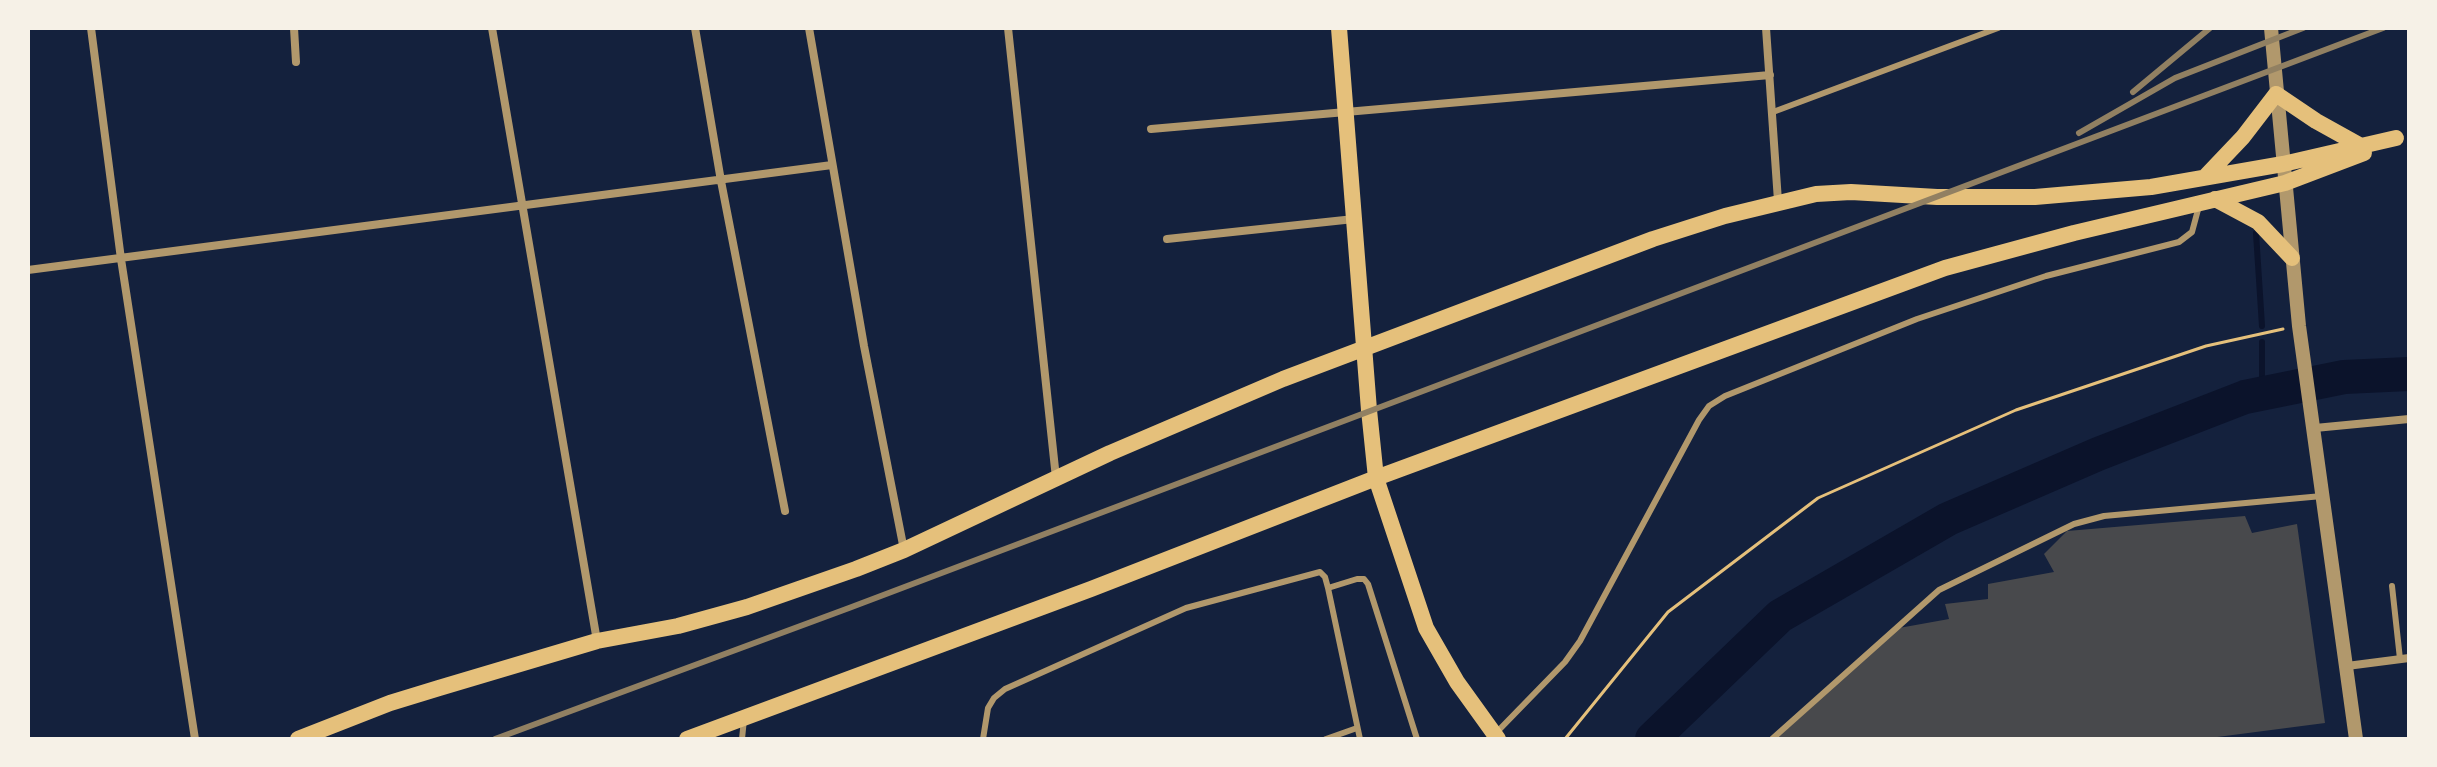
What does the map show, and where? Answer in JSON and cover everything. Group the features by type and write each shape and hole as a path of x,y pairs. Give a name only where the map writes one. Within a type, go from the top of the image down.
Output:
{"main road":[{"path":"1339,28 1376,478 1426,628 1457,682 1495,737"},
{"path":"2203,179 2229,154 2276,94 2361,146"},
{"path":"298,739 390,703 597,641 678,626 747,607 904,550 1056,478 1364,347 1653,239 1778,201 1851,192 1937,197 2035,197 2093,193 2203,179 2283,164 2402,135"},
{"path":"687,739 1091,589 1376,478 1945,268 2002,251 2285,183 2341,163 2402,135"},
{"path":"2207,201 2258,222 2292,258"}],"street":[{"path":"91,28 121,259 195,739"},
{"path":"294,28 296,62"},
{"path":"492,28 597,641"},
{"path":"695,28 721,181 785,511"},
{"path":"809,28 904,550"},
{"path":"1008,28 1056,478"},
{"path":"1766,28 1778,201"},
{"path":"2271,28 2299,326 2356,739"},
{"path":"1151,129 1770,75"},
{"path":"28,270 832,165"},
{"path":"1167,239 1355,219"},
{"path":"2315,428 2409,419"},
{"path":"2347,666 2405,658"}],"lane":[{"path":"1773,112 1998,28"},
{"path":"1495,737 1565,662 1580,641 1709,406 1725,396 1917,319 2046,276 2179,242 2192,232 2207,201"},
{"path":"1772,739 1939,590 2074,524 2104,516 2323,496"},
{"path":"983,739 988,708 1005,689 1186,608 1320,572 1328,588 1360,739"},
{"path":"1328,588 1357,579 1364,579 1368,584 1417,739"},
{"path":"2392,586 2405,658"},
{"path":"742,739 744,718"},
{"path":"1326,739 1357,728"}],"path":[{"path":"1565,739 1668,612 1818,498 2016,410 2206,346 2299,326"}],"building":[{"path":"2245,516 2252,533 2297,524 2325,723 2202,739 1776,739 1899,628 1949,619 1945,604 1988,599 1988,584 2054,572 2044,554 2067,531"}],"waterway":[{"path":"2256,233 2262,326"},
{"path":"2262,342 2262,394"},
{"path":"1652,739 1780,616 1948,519 2098,454 2245,397 2344,377 2409,374"}],"railway":[{"path":"2133,92 2210,28"},
{"path":"2079,133 2175,78 2303,28"},
{"path":"495,739 2383,28"}]}
